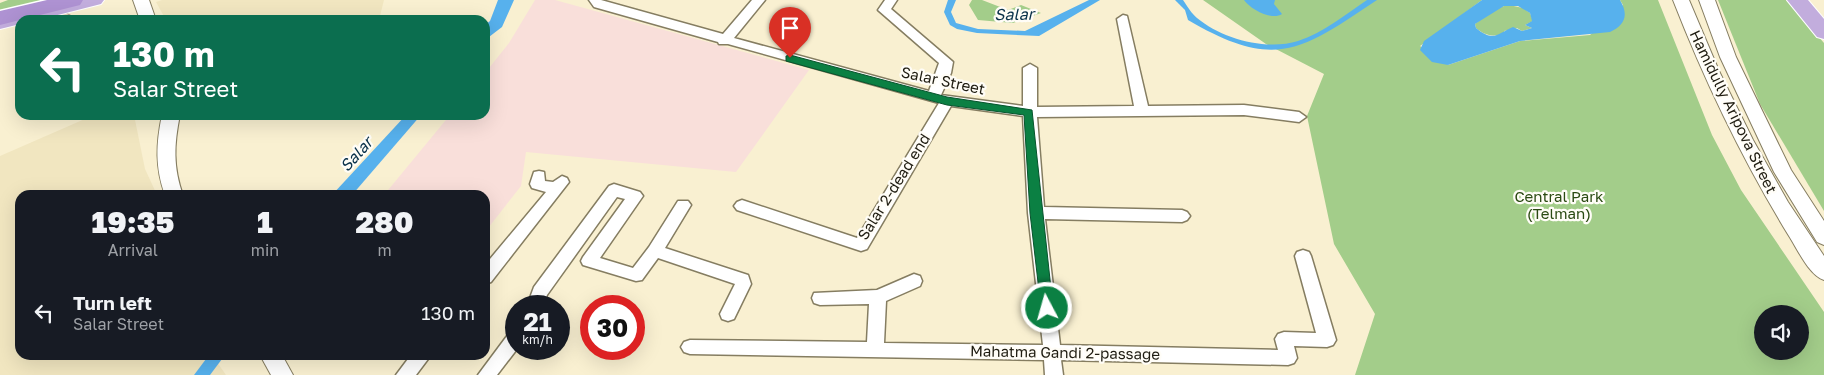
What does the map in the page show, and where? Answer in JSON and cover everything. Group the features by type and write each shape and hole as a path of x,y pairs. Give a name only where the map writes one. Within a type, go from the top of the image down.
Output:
{"highway":[{"path":"0,18 73,0"}],"main road":[{"path":"33,15 94,0"},
{"path":"1812,6 1824,32"},
{"path":"0,23 15,19"}],"street":[{"path":"141,0 146,15"},
{"name":"Salar Street","path":"595,0 598,4 724,41 940,99 1029,112 1244,110 1299,117"},
{"path":"724,41 759,0"},
{"path":"891,0 884,10 946,62 940,99"},
{"name":"Hamidully Aripova Street","path":"1681,0 1702,54 1759,172 1824,272"},
{"name":"Hamidully Aripova Street","path":"1707,0 1728,57 1783,172 1824,237"},
{"path":"1123,19 1142,110"},
{"path":"1030,68 1029,112 1036,213 1054,375"},
{"name":"Salar 2-dead end","path":"742,206 861,245 940,99"},
{"path":"170,120 163,151 166,173 172,190"},
{"path":"490,271 559,186 537,184 539,176"},
{"path":"539,295 611,191 634,194 589,261"},
{"path":"568,255 636,275 655,251 683,205"},
{"path":"1036,213 1182,216"},
{"path":"655,251 742,280 743,284 728,314"},
{"name":"Mahatma Gandi 2-passage","path":"690,347 1288,358 1284,339 1327,340 1303,256"},
{"path":"820,298 878,297 914,281"},
{"path":"875,351 878,297"},
{"path":"488,375 505,352"},
{"path":"274,360 282,375"},
{"path":"406,375 418,360"}],"shaded area":[{"path":"162,0 384,0 380,15 163,15 156,2"},
{"path":"535,0 555,0 809,70 736,172 526,152 521,186 490,226 490,190 388,190 446,120 490,120 490,67 509,43"},
{"path":"83,120 135,120 145,169 155,190 15,190 15,360 216,360 226,375 0,375 0,156"}],"green space":[{"path":"8,0 53,0 0,13 0,3"},
{"path":"972,0 982,0 1008,10 1021,5 1041,13 1013,23 978,20 969,5"},
{"name":"Central Park (Telman)","path":"1203,0 1482,0 1420,46 1448,65 1520,41 1590,35 1623,5 1620,0 1658,0 1712,135 1741,190 1824,312 1824,375 1355,375 1375,314 1334,244 1307,116 1324,74 1266,44"},
{"path":"1718,0 1787,0 1824,43 1824,211 1760,104"},
{"path":"1509,5 1523,8 1530,13 1533,21 1525,25 1532,28 1522,31 1517,28 1504,31 1500,35 1493,35 1486,34 1476,28 1475,24 1487,15 1500,7"}],"water":[{"path":"498,0 514,0 502,27 490,36 490,21"},
{"name":"Salar","path":"948,0 956,0 951,12 956,23 978,29 1025,31 1089,0 1100,0 1039,36 977,33 957,29 950,25 944,12"},
{"path":"1175,0 1183,0 1197,18 1219,32 1245,41 1273,45 1286,44 1307,38 1334,23 1367,0 1377,0 1328,32 1307,42 1287,48 1266,50 1244,46 1218,36 1188,20 1185,10"},
{"path":"1244,0 1275,0 1274,4 1282,14 1278,16 1267,15 1251,7"},
{"path":"1482,0 1620,0 1625,15 1622,23 1610,32 1520,41 1448,65 1432,62 1420,50 1424,41","holes":["1504,6 1518,6 1530,13 1532,21 1525,25 1532,28 1522,31 1513,27 1492,36 1482,33 1476,28 1475,24"]},
{"name":"Salar","path":"401,120 417,120 356,190 337,190"},
{"path":"205,360 221,360 210,375 194,375"}],"building":[{"path":"53,10 62,11 70,15 33,15"}],"route":[{"path":"790,58 947,101 1029,112 1036,213 1047,308"}]}
